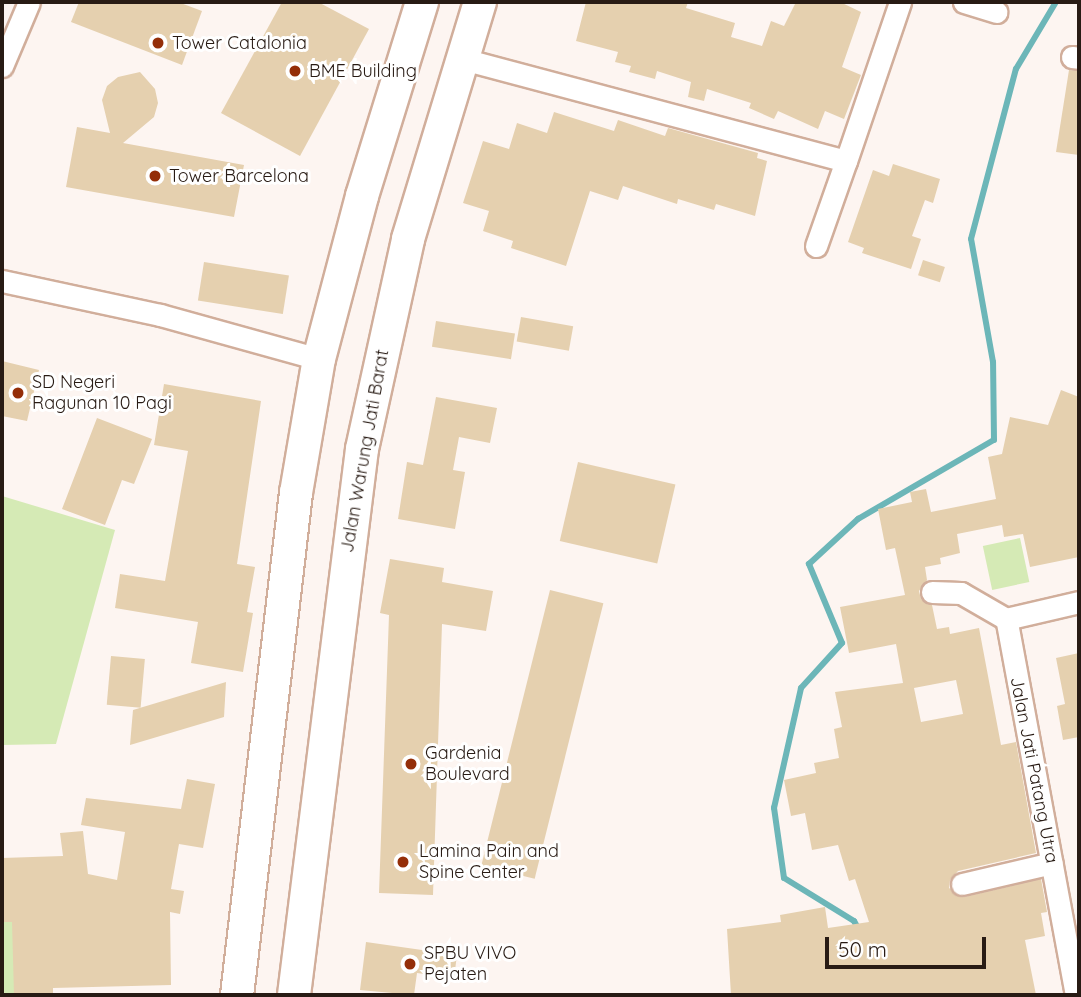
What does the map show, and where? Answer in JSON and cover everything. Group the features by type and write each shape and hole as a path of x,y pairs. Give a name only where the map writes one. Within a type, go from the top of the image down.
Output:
{"main road":[{"path":"237,995 296,493 319,359 362,196 422,2"},
{"name":"Jalan Warung Jati Barat","path":"293,995 362,449 408,239 480,2"}],"street":[{"path":"2,66 29,2"},
{"path":"816,246 900,2"},
{"path":"964,2 996,12"},
{"path":"463,59 846,161"},
{"path":"2,281 160,316 319,359"},
{"path":"932,592 961,593 1006,619 1079,602"},
{"name":"Jalan Jati Patang Utra","path":"1006,619 1076,995"},
{"path":"962,884 1052,863"}],"green space":[{"path":"2,496 115,530 56,744 2,745"},
{"path":"1020,538 1029,582 992,590 983,546"},
{"path":"16,910 23,995 2,995 2,911"}],"building":[{"name":"Tower Catalonia","path":"79,2 178,2 202,11 182,65 71,22"},
{"path":"282,2 318,2 369,29 300,156 221,113"},
{"path":"586,2 688,2 686,8 735,23 731,37 762,46 771,21 784,26 796,2 840,2 861,12 842,67 861,75 844,119 825,111 818,129 778,111 774,119 749,108 751,103 707,89 704,101 688,97 691,82 657,71 655,79 629,72 631,66 615,62 618,52 576,41"},
{"path":"1069,70 1079,71 1079,155 1056,152"},
{"name":"Tower Barcelona","path":"140,72 155,89 158,103 154,117 123,143 244,165 234,217 66,187 77,127 110,133 102,100 107,86 118,77"},
{"path":"554,112 614,131 618,120 665,136 668,128 758,153 757,158 767,161 755,216 716,204 714,210 678,199 677,204 623,186 618,200 590,191 566,266 511,248 513,241 483,231 489,211 463,203 483,141 509,149 517,123 547,133"},
{"path":"893,164 940,179 933,203 925,200 912,236 921,239 911,269 862,253 864,248 848,242 873,170 889,176"},
{"path":"923,260 945,267 940,282 918,275"},
{"path":"204,262 289,275 283,314 198,301"},
{"path":"521,317 573,326 569,351 517,342"},
{"path":"436,321 515,334 511,359 432,347"},
{"name":"SD Negeri Ragunan 10 Pagi","path":"2,361 39,370 27,421 2,416"},
{"path":"164,384 261,401 237,564 255,567 247,612 253,613 243,672 191,663 198,622 115,608 120,574 165,581 188,451 154,445"},
{"path":"1061,390 1079,397 1079,557 1030,567 1023,534 1004,537 1002,525 957,534 960,553 940,558 941,564 925,567 927,580 919,591 921,599 932,605 937,629 949,627 950,634 979,628 1001,745 1016,742 1036,853 958,871 950,880 949,888 964,897 1041,879 1047,912 1041,913 1045,936 1025,940 1036,995 731,995 727,929 781,922 780,915 825,907 828,928 869,922 855,879 849,881 838,845 812,850 805,813 791,816 784,780 816,773 814,763 839,758 834,729 842,727 835,692 903,683 896,644 849,653 840,607 905,595 895,548 886,550 878,509 912,502 910,492 926,489 931,512 996,499 988,457 1002,454 1010,417 1048,425","holes":["956,680 963,714 921,722 914,688"]},
{"path":"436,397 497,408 490,443 459,437 453,470 465,472 455,529 398,519 407,462 423,465"},
{"path":"97,418 152,439 134,484 122,480 105,525 62,509"},
{"path":"578,462 675,484 657,563 560,541"},
{"name":"Gardenia Boulevard","path":"390,559 444,568 442,582 493,591 486,631 442,624 433,895 379,893 389,615 380,613"},
{"path":"550,590 603,603 535,879 481,866"},
{"path":"1079,653 1079,737 1063,740 1057,706 1065,704 1056,658"},
{"path":"111,656 145,659 141,708 107,705"},
{"path":"226,682 224,717 130,745 133,710"},
{"path":"187,779 215,784 203,848 179,844 171,889 184,891 180,914 170,912 171,985 53,988 53,995 14,995 12,922 2,922 2,858 63,856 60,833 83,831 88,874 117,880 125,832 81,825 86,798 181,809"},
{"name":"SPBU VIVO Pejaten","path":"366,942 457,955 454,978 417,973 414,995 360,990"}],"waterway":[{"path":"859,930 854,921 784,878 774,808 801,688 842,643 809,564 858,519 994,440 993,362 971,239 1016,69 1056,2"}],"place":[{"name":"Tower Catalonia","path":"158,43"},
{"name":"BME Building","path":"295,71"},
{"name":"Tower Barcelona","path":"155,176"},
{"name":"SD Negeri Ragunan 10 Pagi","path":"18,393"},
{"name":"Gardenia Boulevard","path":"411,764"},
{"name":"Lamina Pain and Spine Center","path":"403,862"},
{"name":"SPBU VIVO Pejaten","path":"410,964"}]}
